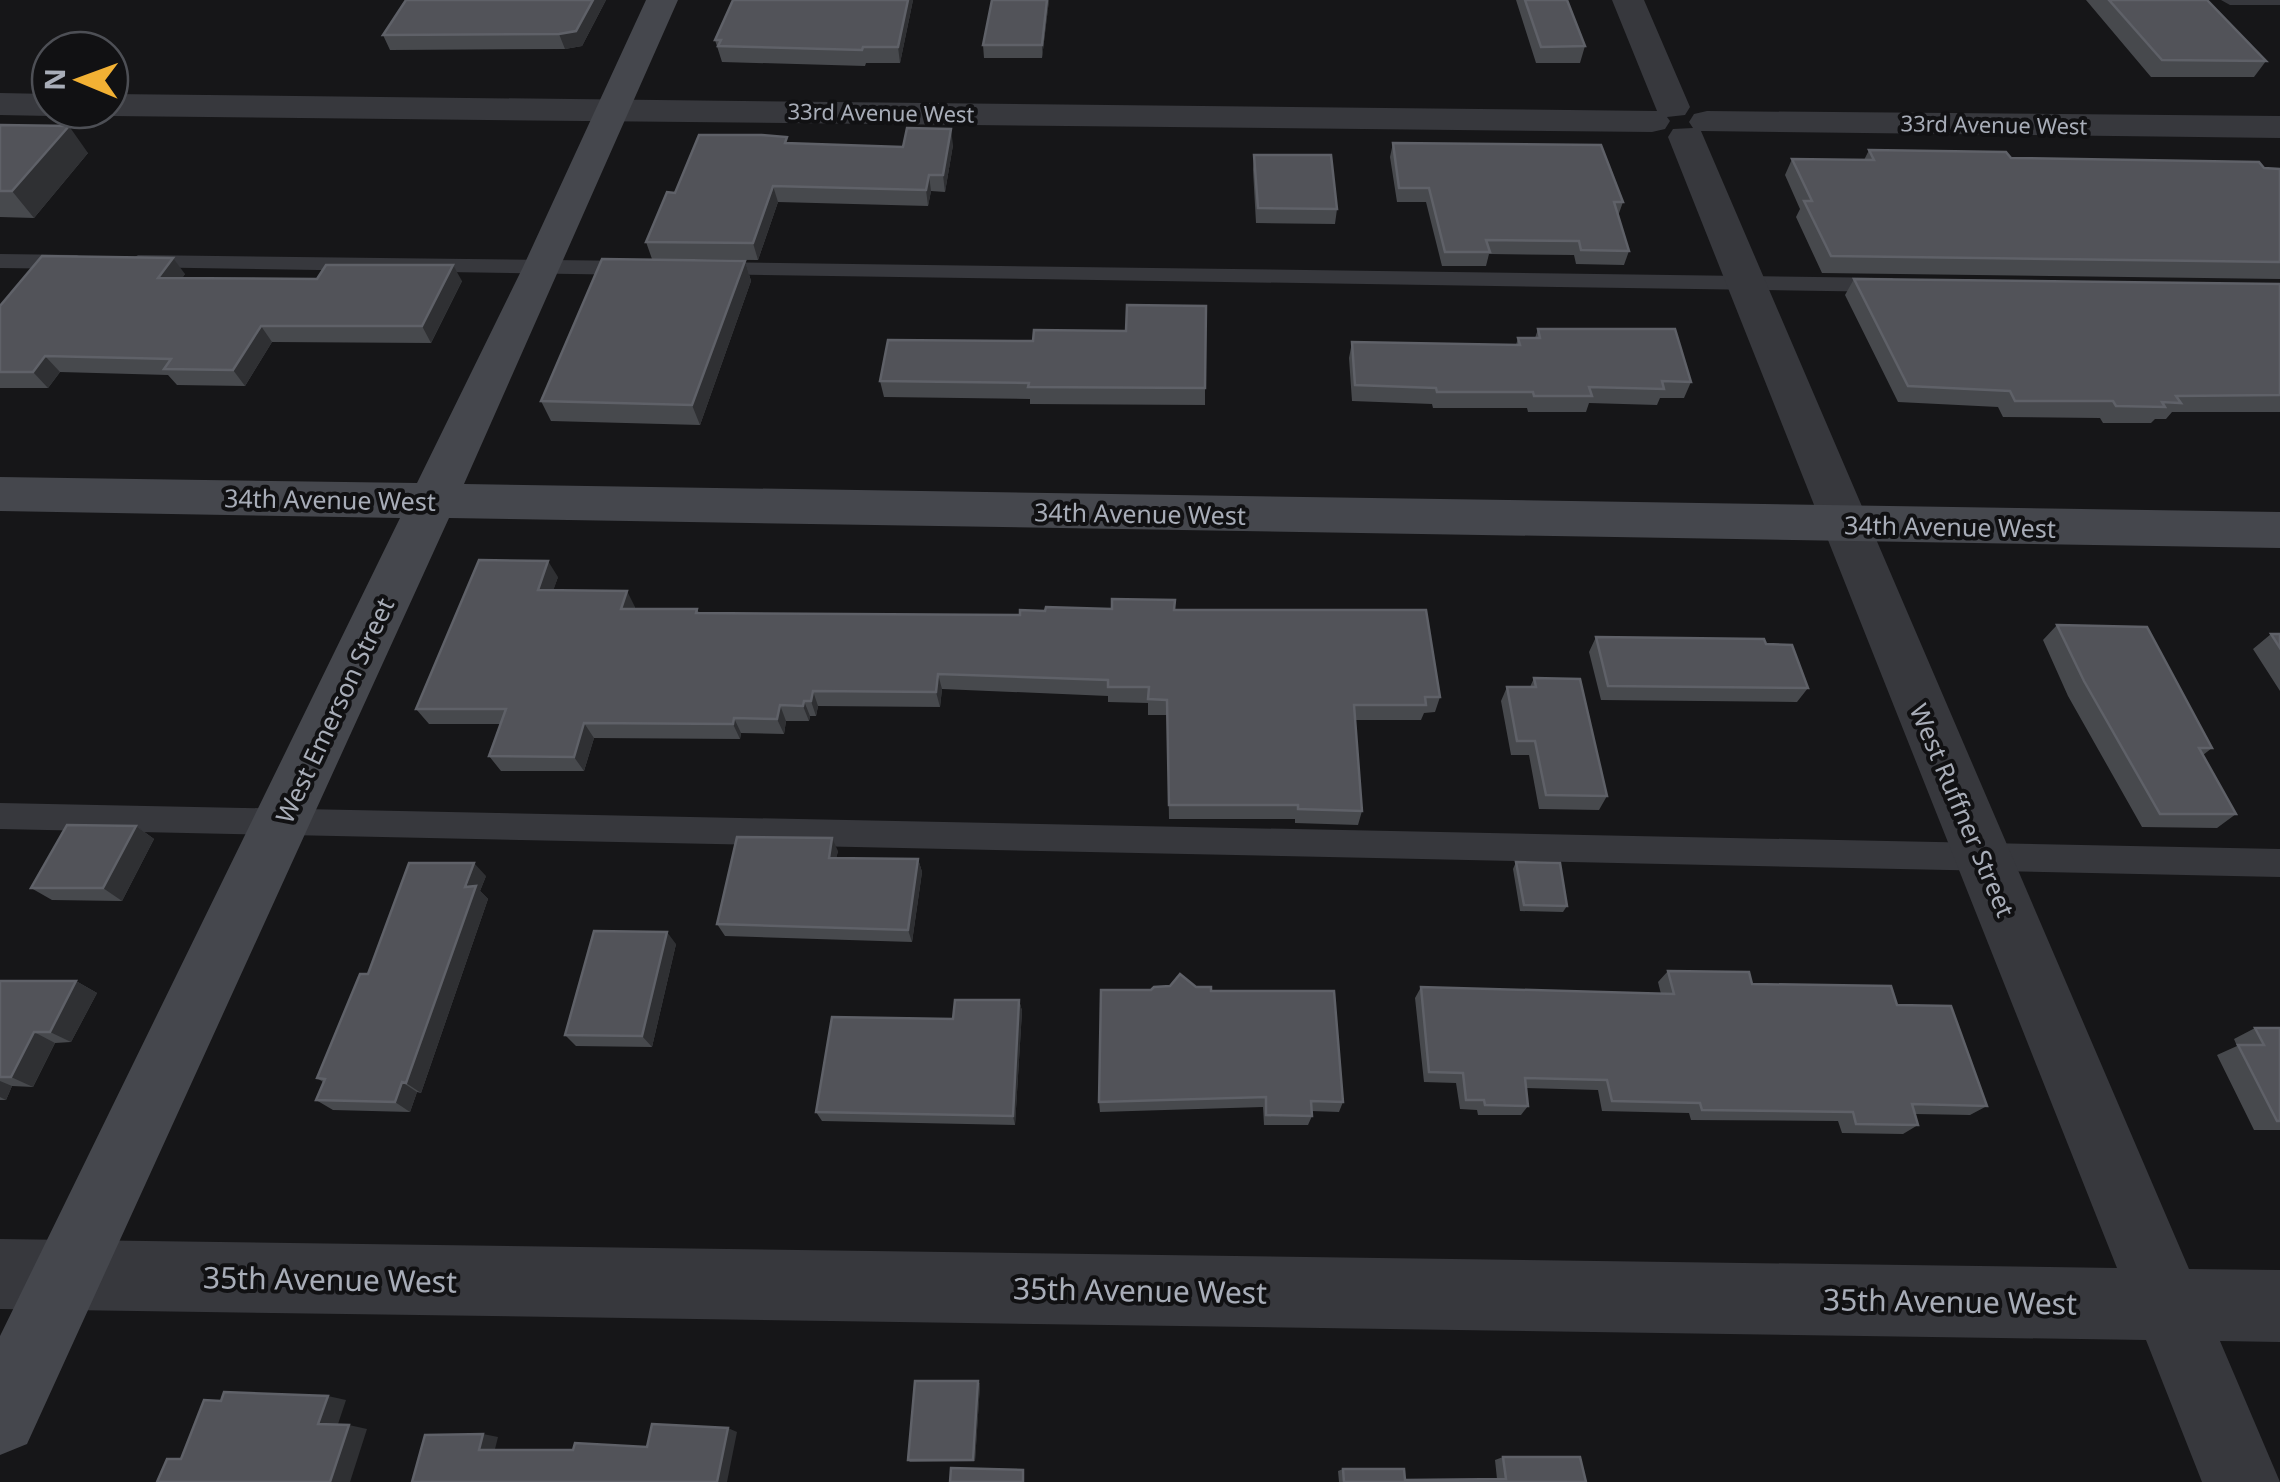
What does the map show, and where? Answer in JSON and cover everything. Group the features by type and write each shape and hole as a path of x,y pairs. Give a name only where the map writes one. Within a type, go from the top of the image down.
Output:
{"street":[{"name":"West Emerson Street","path":"0,1418 33,1275 282,822 430,500 543,267 662,0"},
{"name":"West Ruffner Street","path":"1628,0 2241,1482"},
{"path":"0,104 30,104"},
{"name":"33rd Avenue West","path":"130,105 2280,127"},
{"name":"34th Avenue West","path":"0,494 2280,530"},
{"name":"35th Avenue West","path":"33,1275 2280,1306"}],"lane":[{"path":"2230,0 2280,0"},
{"path":"0,261 1909,285"},
{"path":"0,816 2280,863"}],"building":[{"path":"406,0 593,0 576,31 559,34 383,35"},
{"path":"733,0 908,0 898,47 862,50 718,46 721,40 715,40"},
{"path":"992,0 1047,0 1042,45 983,45"},
{"path":"1525,0 1567,0 1585,46 1541,47"},
{"path":"2109,0 2207,0 2266,61 2162,60"},
{"path":"0,125 65,130 12,191 0,191"},
{"path":"907,128 951,129 943,175 929,175 926,190 773,186 753,243 646,242 667,192 675,193 699,135 762,135 787,137 785,143 903,147"},
{"path":"1393,143 1601,145 1623,202 1614,202 1629,251 1581,250 1579,241 1486,240 1490,252 1445,252 1429,188 1399,188"},
{"path":"1869,150 2006,152 2011,158 2259,162 2264,168 2280,169 2280,262 1831,256 1804,201 1812,201 1792,159 1874,160"},
{"path":"1254,155 1331,155 1337,209 1258,208"},
{"path":"42,256 173,258 158,278 317,279 326,265 453,265 422,326 261,326 233,370 164,369 171,359 45,356 33,372 0,372 0,306"},
{"path":"602,259 745,261 692,405 541,401"},
{"path":"1854,279 2280,284 2280,395 2176,396 2181,403 2162,402 2165,407 2116,406 2113,401 2015,401 2010,391 1908,386"},
{"path":"1127,305 1206,306 1205,388 880,381 888,340 1033,341 1034,330 1126,331"},
{"path":"1538,329 1675,329 1691,382 1662,381 1664,389 1589,387 1592,396 1437,392 1436,388 1355,385 1352,342 1520,345 1518,338 1540,338"},
{"path":"479,560 548,561 538,590 627,591 621,609 697,609 696,613 1020,615 1020,610 1045,611 1046,607 1112,609 1112,599 1175,600 1174,610 1426,610 1440,697 1425,697 1426,705 1354,705 1362,811 1298,809 1298,805 1169,805 1167,700 1148,699 1149,687 1108,687 1108,680 938,674 936,692 813,691 811,701 804,701 803,706 780,705 777,719 734,718 733,724 584,723 574,757 489,756 506,709 416,709"},
{"path":"2057,625 2147,627 2212,748 2199,748 2236,814 2160,814 2084,681"},
{"path":"2271,634 2280,634 2280,648"},
{"path":"1596,637 1764,639 1766,644 1792,645 1808,688 1608,686"},
{"path":"1534,678 1580,679 1607,796 1546,795 1535,741 1517,741 1507,687 1536,687"},
{"path":"67,825 136,826 103,888 31,888"},
{"path":"737,837 832,838 829,858 918,859 908,930 717,924"},
{"path":"1516,862 1560,863 1567,906 1524,905"},
{"path":"409,863 474,863 465,887 476,886 406,1083 402,1082 395,1102 316,1100 325,1079 317,1078 360,974 368,974"},
{"path":"594,931 667,932 642,1036 565,1035"},
{"path":"1668,971 1749,972 1752,984 1891,986 1897,1005 1951,1006 1987,1106 1912,1104 1918,1125 1856,1124 1853,1112 1702,1110 1700,1103 1612,1101 1607,1080 1525,1078 1528,1106 1485,1105 1484,1100 1466,1100 1463,1073 1429,1072 1421,987 1674,994"},
{"path":"1180,974 1196,987 1211,987 1211,991 1334,991 1343,1102 1311,1101 1312,1116 1266,1115 1266,1097 1099,1102 1101,990 1151,990 1170,986"},
{"path":"0,981 76,981 50,1032 34,1032 11,1077 0,1077"},
{"path":"955,1000 1019,1000 1013,1116 816,1112 832,1017 953,1019"},
{"path":"2255,1028 2280,1028 2280,1121 2238,1045 2264,1045"},
{"path":"915,1381 978,1381 973,1460 908,1460"},
{"path":"224,1392 328,1396 318,1424 349,1425 330,1482 157,1482 167,1459 181,1459 204,1400 221,1401"},
{"path":"652,1424 728,1428 717,1482 412,1482 425,1435 483,1434 479,1450 573,1450 575,1443 647,1447"},
{"path":"1503,1457 1580,1457 1586,1482 1344,1482 1343,1469 1404,1469 1405,1480 1506,1479"},
{"path":"951,1468 1023,1470 1023,1482 950,1482"}]}
